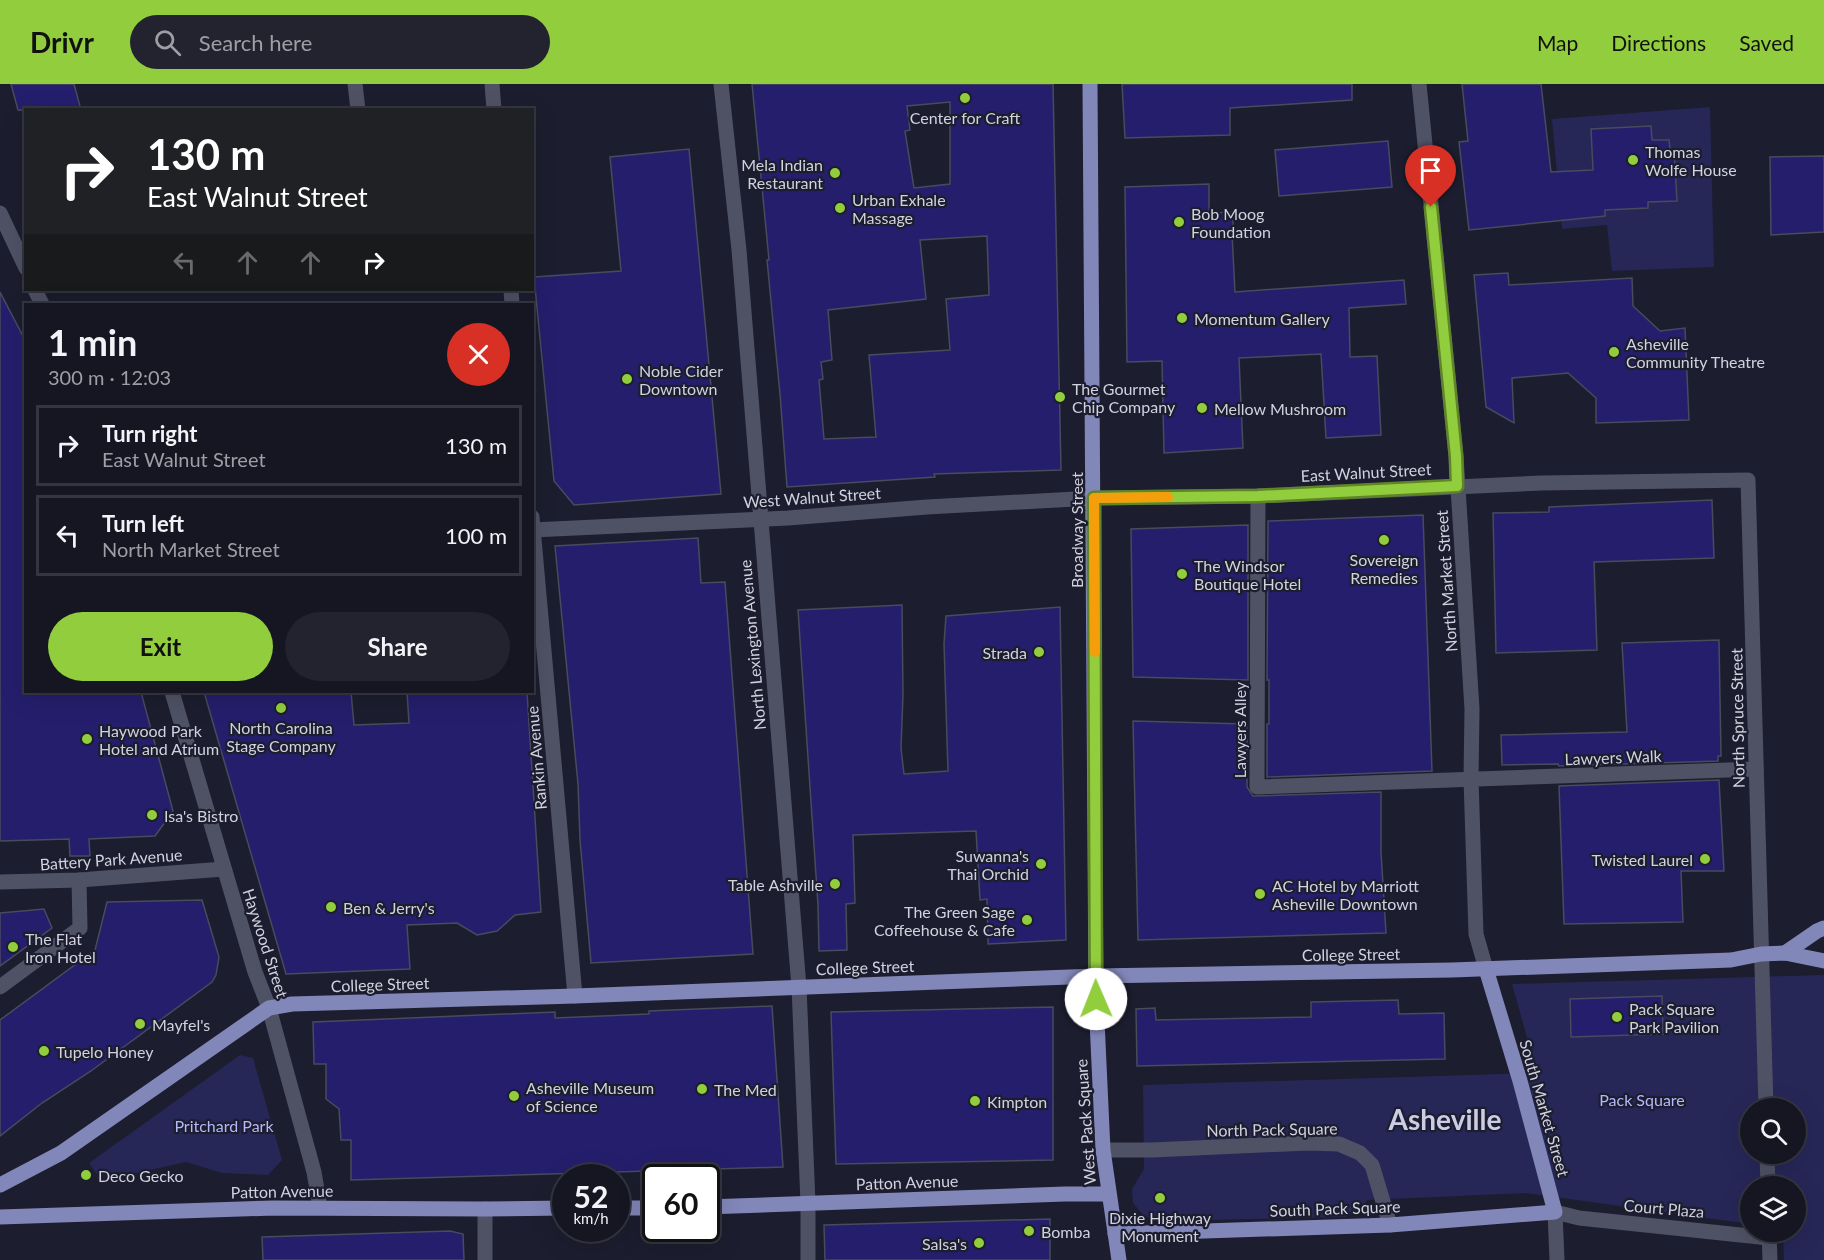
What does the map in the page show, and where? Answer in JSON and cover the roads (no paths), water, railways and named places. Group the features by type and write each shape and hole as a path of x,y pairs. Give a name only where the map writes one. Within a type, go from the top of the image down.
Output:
{"main road":[{"name":"Broadway Street","path":"1090,84 1096,976"},
{"path":"1785,954 1824,928"},
{"name":"College Street","path":"0,1185 61,1153 269,1008 292,1004 575,996 1096,976 1486,969 1731,960 1761,954 1785,954 1824,962"},
{"name":"South Market Street","path":"1486,969 1520,1081 1555,1212"},
{"name":"West Pack Square","path":"1096,976 1103,1150 1119,1260"},
{"name":"Patton Avenue","path":"720,1206 1108,1194"},
{"name":"Patton Avenue","path":"0,1217 320,1207 552,1208"},
{"name":"South Pack Square","path":"1116,1234 1390,1225 1555,1212"}],"street":[{"path":"355,84 358,108"},
{"path":"492,84 494,108"},
{"name":"North Lexington Avenue","path":"721,84 739,250 759,519 799,987 808,1203 808,1260"},
{"name":"North Market Street","path":"1419,84 1456,456 1472,709 1471,779 1476,934 1486,969"},
{"path":"0,213 21,245"},
{"name":"East Walnut Street","path":"1094,498 1258,496 1457,486 1748,480"},
{"name":"North Spruce Street","path":"1748,480 1766,1098"},
{"name":"Lawyers Alley","path":"1258,496 1257,787 1471,779"},
{"name":"West Walnut Street","path":"534,526 759,519 1094,498"},
{"name":"Rankin Avenue","path":"534,537 575,996"},
{"name":"Haywood Street","path":"172,693 255,972 269,1008 314,1172 320,1207"},
{"name":"Lawyers Walk","path":"1471,779 1613,776 1756,769"},
{"name":"Battery Park Avenue","path":"0,882 79,880 224,869"},
{"path":"0,987 80,928 79,880"},
{"name":"North Pack Square","path":"1103,1150 1339,1144 1360,1153 1372,1165 1390,1225"},
{"path":"485,1209 485,1260"},
{"name":"Court Plaza","path":"1555,1212 1579,1218 1740,1232"},
{"name":"South Market Street","path":"1555,1212 1557,1260"},
{"path":"1769,1242 1770,1260"}],"place":[{"name":"Center for Craft","path":"965,98"},
{"name":"Thomas Wolfe House","path":"1633,160"},
{"name":"Mela Indian Restaurant","path":"835,173"},
{"name":"Urban Exhale Massage","path":"840,208"},
{"name":"Bob Moog Foundation","path":"1179,222"},
{"name":"Momentum Gallery","path":"1182,318"},
{"name":"Asheville Community Theatre","path":"1614,352"},
{"name":"Noble Cider Downtown","path":"627,379"},
{"name":"The Gourmet Chip Company","path":"1060,397"},
{"name":"Mellow Mushroom","path":"1202,408"},
{"name":"Sovereign Remedies","path":"1384,540"},
{"name":"The Windsor Boutique Hotel","path":"1182,574"},
{"name":"Strada","path":"1039,652"},
{"name":"North Carolina Stage Company","path":"281,708"},
{"name":"Haywood Park Hotel and Atrium","path":"87,739"},
{"name":"Isa's Bistro","path":"152,815"},
{"name":"Twisted Laurel","path":"1705,859"},
{"name":"Suwanna's Thai Orchid","path":"1041,864"},
{"name":"Table Ashville","path":"835,884"},
{"name":"AC Hotel by Marriott Asheville Downtown","path":"1260,894"},
{"name":"Ben & Jerry's","path":"331,907"},
{"name":"The Green Sage Coffeehouse & Cafe","path":"1027,920"},
{"name":"The Flat Iron Hotel","path":"13,947"},
{"name":"Pack Square Park Pavilion","path":"1617,1017"},
{"name":"Mayfel's","path":"140,1024"},
{"name":"Tupelo Honey","path":"44,1051"},
{"name":"The Med","path":"702,1089"},
{"name":"Asheville Museum of Science","path":"514,1096"},
{"name":"Kimpton","path":"975,1101"},
{"name":"Deco Gecko","path":"86,1175"},
{"name":"Dixie Highway Monument","path":"1160,1198"},
{"name":"Bomba","path":"1029,1231"},
{"name":"Salsa's","path":"979,1243"}],"district":[{"name":"Asheville","path":"1445,1119"}],"park label":[{"name":"Pack Square","path":"1642,1099"},
{"name":"Pritchard Park","path":"224,1125"}]}
